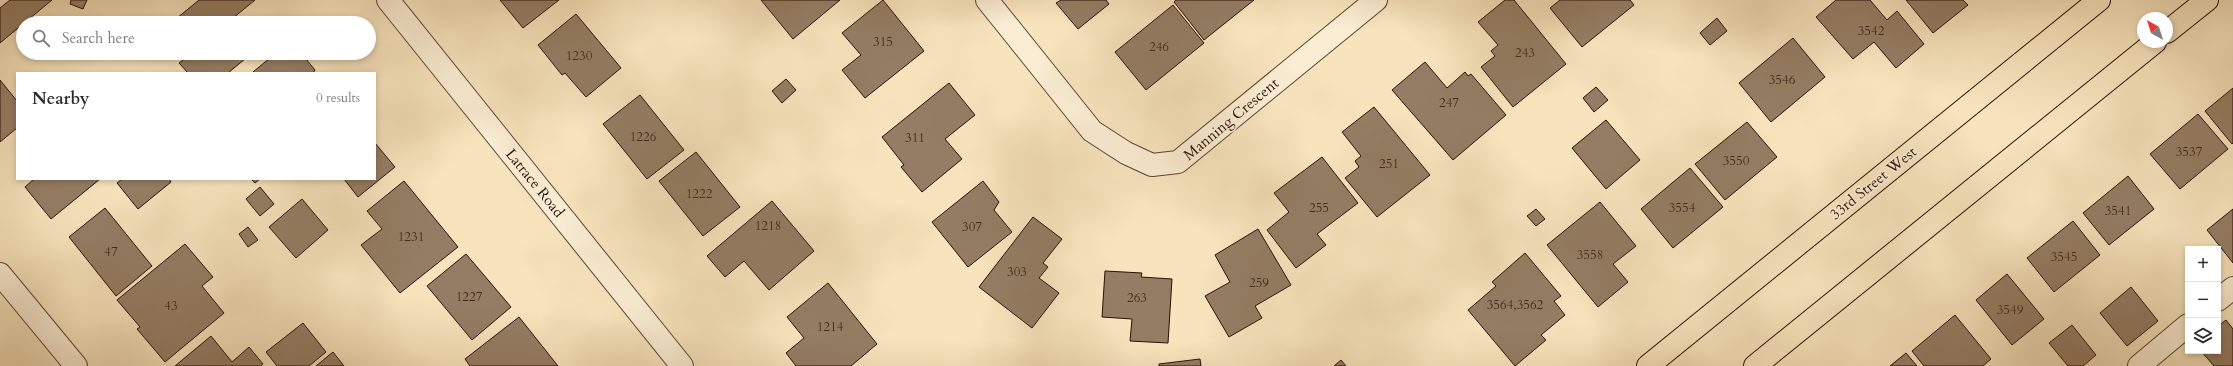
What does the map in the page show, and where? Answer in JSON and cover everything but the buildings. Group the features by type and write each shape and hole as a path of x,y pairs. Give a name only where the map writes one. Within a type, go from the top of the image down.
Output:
{"main road":[{"name":"33rd Street West","path":"1648,366 2098,0"},
{"path":"2173,27 2207,0"},
{"path":"1755,366 2148,48"}],"street":[{"name":"Latrace Road","path":"388,0 682,366"},
{"name":"Manning Crescent","path":"987,0 1092,131 1126,152 1152,165 1178,162 1376,0"},
{"path":"0,274 76,366"},
{"path":"2221,298 2233,288"},
{"path":"2139,366 2185,328"}]}
